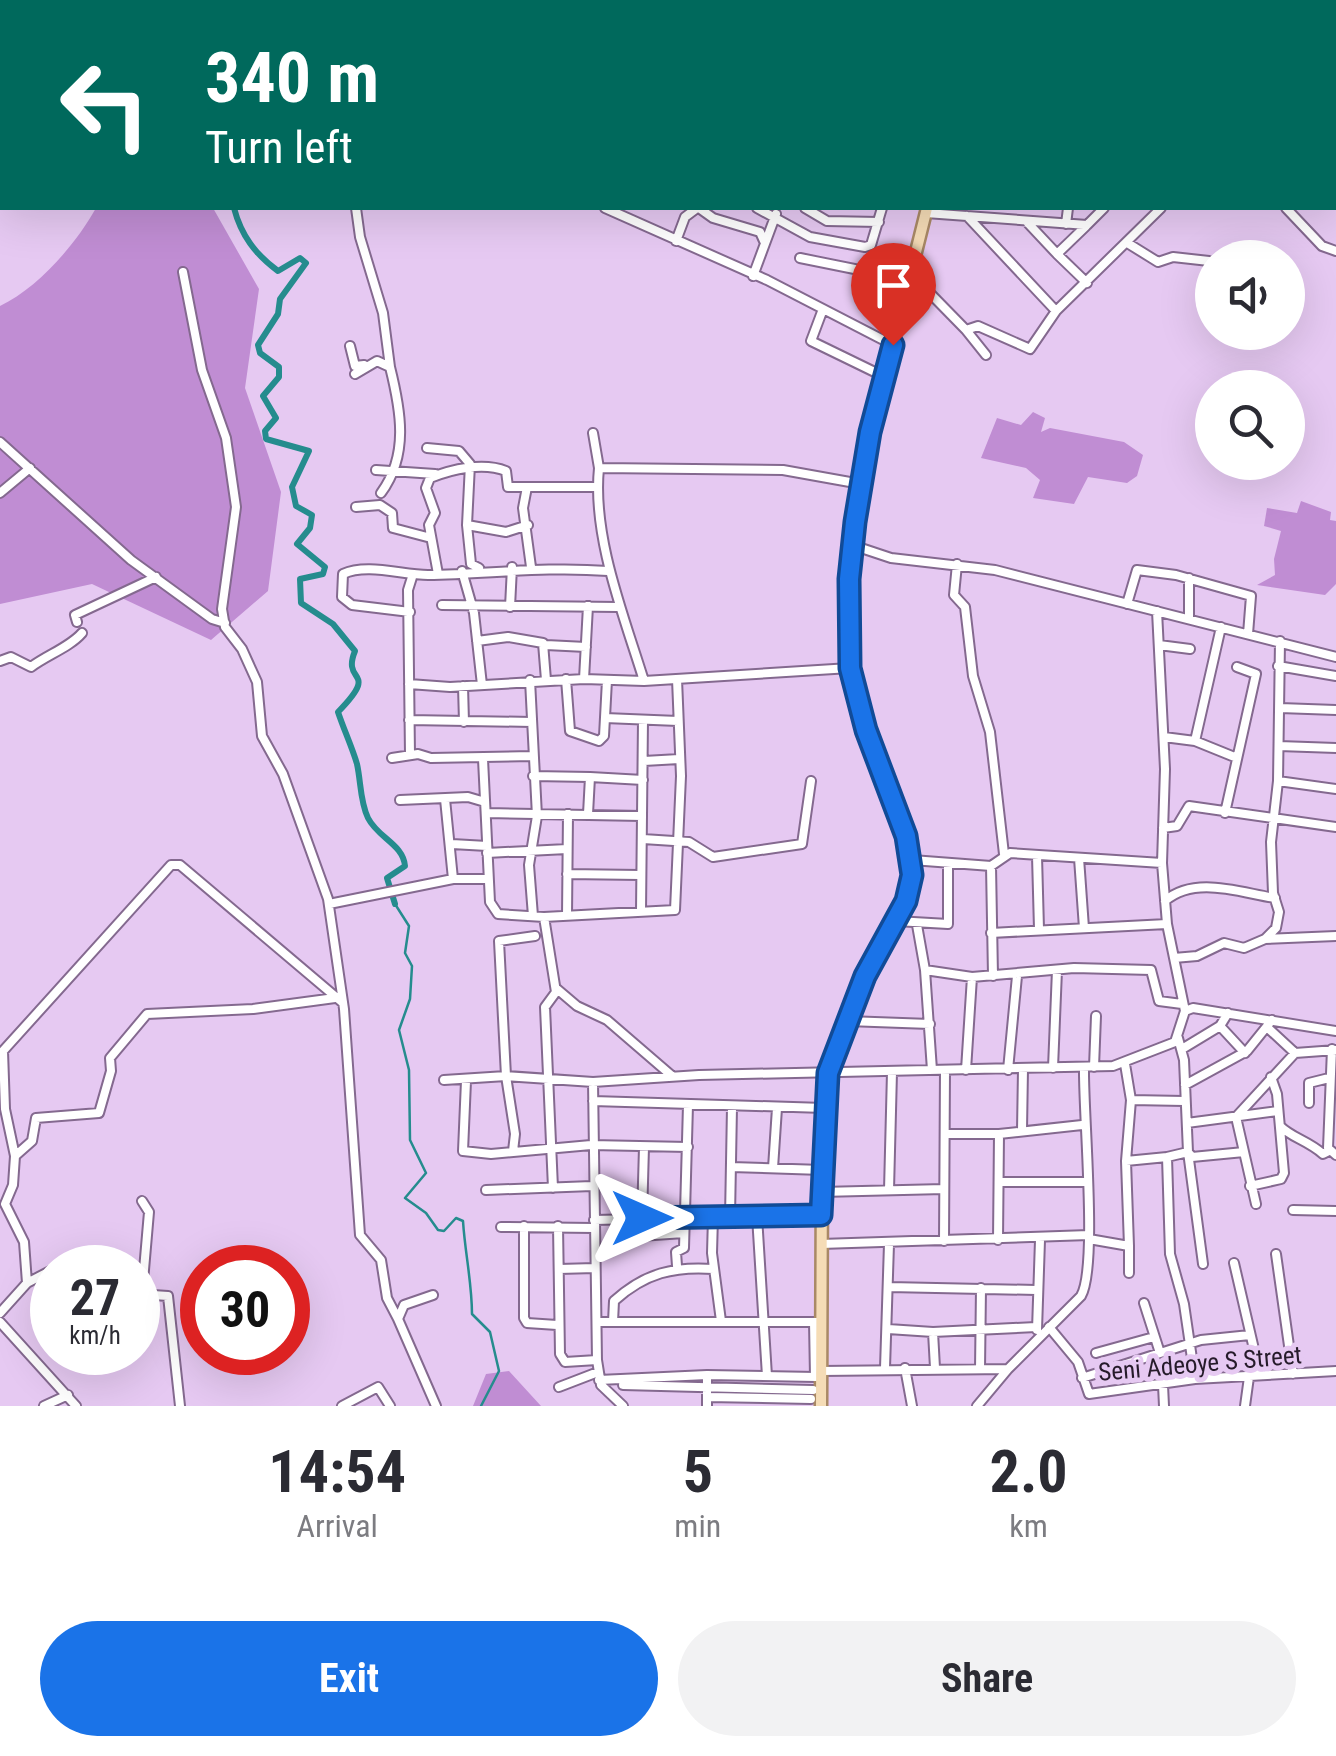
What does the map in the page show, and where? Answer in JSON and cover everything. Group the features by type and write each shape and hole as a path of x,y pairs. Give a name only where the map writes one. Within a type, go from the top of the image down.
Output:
{"main road":[{"path":"813,1400 818,1374 821,1192 828,1073 872,961 909,892 912,860 850,668 852,546 860,484 926,210"}],"street":[{"path":"356,210 382,313 401,425 397,472 381,493"},
{"path":"614,210 893,345"},
{"path":"676,241 685,217 695,210"},
{"path":"702,210 760,232 764,242"},
{"path":"721,220 725,210"},
{"path":"763,210 810,237 844,246 870,247 882,210"},
{"path":"808,210 827,221 879,222"},
{"path":"926,210 1086,226"},
{"path":"1066,224 1068,210"},
{"path":"1058,254 1102,210"},
{"path":"966,330 978,326 1030,349 1056,311 1129,244 1159,210"},
{"path":"1288,210 1322,246 1336,251"},
{"path":"753,276 776,214"},
{"path":"967,216 1056,311"},
{"path":"1026,221 1087,282"},
{"path":"1129,244 1154,261 1174,257 1195,259"},
{"path":"800,258 911,279 966,330 986,355"},
{"path":"183,272 202,370 226,438 236,506 225,583 225,622 257,682 262,736 289,788 329,904 343,1003 360,1235 381,1260 387,1298 436,1406"},
{"path":"823,309 811,341 884,377"},
{"path":"350,346 355,366 377,361 390,368"},
{"path":"355,374 364,365"},
{"path":"593,434 600,468 597,488 608,571 644,681"},
{"path":"0,442 156,577 212,619 225,622"},
{"path":"427,448 459,451 470,468 467,525 471,564 483,570"},
{"path":"0,492 30,468"},
{"path":"376,470 424,478 470,468 502,469 508,487 597,488"},
{"path":"600,468 783,470 860,484"},
{"path":"424,478 436,513 429,525 438,574"},
{"path":"848,482 858,498"},
{"path":"526,487 523,508 531,567"},
{"path":"356,507 380,505 392,513 393,528 431,538"},
{"path":"467,525 506,532 528,525"},
{"path":"852,546 890,558 957,564 1336,657"},
{"path":"957,564 954,592 965,607 972,676 990,732 1004,854"},
{"path":"410,612 352,606 342,597 342,578 347,571 438,574 531,567 608,571"},
{"path":"510,607 512,568"},
{"path":"1128,604 1137,570 1189,578 1252,596 1248,634"},
{"path":"462,571 473,606 482,684"},
{"path":"410,755 408,590 413,574"},
{"path":"77,622 75,615 156,577"},
{"path":"1188,619 1189,578"},
{"path":"442,606 618,607"},
{"path":"584,678 586,608"},
{"path":"1157,611 1164,738 1162,863 1167,924 1184,1007 1178,1038 1203,1264"},
{"path":"1195,741 1221,627"},
{"path":"0,661 10,656 30,668 54,650 73,644 82,632"},
{"path":"477,642 508,637 546,646 586,647"},
{"path":"1266,939 1277,924 1271,842 1278,781 1280,641"},
{"path":"1159,645 1190,649"},
{"path":"546,646 546,680"},
{"path":"1278,666 1336,676"},
{"path":"409,684 463,686 584,678 644,681 850,668"},
{"path":"1226,813 1256,674 1237,668"},
{"path":"566,679 573,734 602,740 607,680"},
{"path":"483,759 490,902 498,914 544,917 675,910 679,841 677,679"},
{"path":"530,680 533,916"},
{"path":"463,686 464,722"},
{"path":"1280,708 1336,710"},
{"path":"606,718 678,721"},
{"path":"409,720 532,722"},
{"path":"641,911 643,720"},
{"path":"1164,738 1195,741 1238,758"},
{"path":"1279,746 1336,748"},
{"path":"392,758 532,756"},
{"path":"644,760 679,760"},
{"path":"533,776 643,780"},
{"path":"588,814 590,776"},
{"path":"642,840 679,841 713,857 802,844 811,781"},
{"path":"1278,781 1336,789"},
{"path":"445,799 453,847 453,879"},
{"path":"400,800 484,799"},
{"path":"1163,828 1177,826 1189,806 1336,827"},
{"path":"488,813 642,816"},
{"path":"567,915 568,814"},
{"path":"453,847 568,849"},
{"path":"912,860 990,866 1004,854 1162,863"},
{"path":"1037,856 1039,929"},
{"path":"1079,858 1084,928"},
{"path":"896,921 918,925 950,922 948,864"},
{"path":"27,1283 24,1242 5,1204 13,1184 15,1156 2,1112 3,1051 171,865 180,865 343,1003"},
{"path":"990,866 992,976"},
{"path":"568,874 640,874"},
{"path":"329,904 453,879 488,879"},
{"path":"1165,901 1180,891 1206,888 1275,898"},
{"path":"544,917 556,988 567,1000 607,1020 672,1076"},
{"path":"991,933 1167,924"},
{"path":"918,925 926,970 932,1070"},
{"path":"513,1151 516,1134 506,1076 499,941 535,936"},
{"path":"1174,958 1197,956 1224,943 1244,948 1266,939 1336,936"},
{"path":"926,970 972,977 1057,970 1151,970 1159,1002 1270,1024 1336,1031"},
{"path":"1053,1068 1057,970"},
{"path":"1008,1070 1017,976"},
{"path":"966,1070 972,977"},
{"path":"553,1188 546,1007 556,988"},
{"path":"15,1156 32,1142 36,1118 99,1113 111,1072 110,1058 147,1014 253,1008 334,998 343,1003"},
{"path":"1182,1049 1220,1026 1228,1014"},
{"path":"1094,1067 1096,1016"},
{"path":"847,1021 930,1024"},
{"path":"1270,1024 1295,1053"},
{"path":"1186,1084 1245,1053 1270,1024"},
{"path":"1220,1026 1245,1053"},
{"path":"444,1080 506,1076 593,1082 672,1076 1094,1067 1125,1064 1178,1038"},
{"path":"1236,1116 1295,1053 1334,1050 1329,1078 1332,1153 1321,1153 1310,1140 1290,1135 1280,1126"},
{"path":"1125,1064 1131,1100 1126,1161 1130,1273"},
{"path":"977,1406 1084,1291 1089,1237 1082,1125 1084,1067"},
{"path":"1022,1069 1022,1130"},
{"path":"944,1241 945,1070"},
{"path":"889,1190 892,1072"},
{"path":"1250,1186 1283,1176 1280,1126 1271,1077"},
{"path":"1309,1103 1309,1083 1329,1078"},
{"path":"466,1081 462,1150 486,1154 554,1146 688,1147"},
{"path":"593,1082 596,1360 598,1376 620,1406"},
{"path":"592,1100 824,1108"},
{"path":"1131,1100 1184,1101"},
{"path":"677,1266 676,1252 684,1248 687,1218 688,1105"},
{"path":"730,1217 732,1107"},
{"path":"773,1168 777,1108"},
{"path":"1186,1123 1278,1110"},
{"path":"1236,1116 1256,1204"},
{"path":"946,1134 999,1134 1082,1125"},
{"path":"998,1240 999,1134"},
{"path":"642,1218 644,1146"},
{"path":"1126,1161 1188,1152"},
{"path":"1188,1152 1192,1156 1244,1152"},
{"path":"1167,1157 1170,1254 1195,1379"},
{"path":"731,1167 822,1170"},
{"path":"1000,1182 1086,1182"},
{"path":"486,1190 592,1186"},
{"path":"821,1192 944,1189"},
{"path":"142,1201 150,1212 146,1245"},
{"path":"1293,1210 1336,1211"},
{"path":"500,1227 642,1218 821,1215"},
{"path":"757,1216 767,1376"},
{"path":"713,1217 721,1321"},
{"path":"524,1226 525,1321 557,1325"},
{"path":"558,1226 557,1325 562,1360 596,1360"},
{"path":"640,1236 684,1232"},
{"path":"821,1244 1089,1237 1129,1246"},
{"path":"1040,1240 1036,1290 1036,1327 1040,1337"},
{"path":"885,1368 888,1244"},
{"path":"1276,1254 1293,1374"},
{"path":"1234,1263 1260,1376"},
{"path":"613,1322 613,1304 619,1296 677,1266 714,1269"},
{"path":"559,1269 595,1268"},
{"path":"0,1312 30,1281"},
{"path":"888,1286 1036,1290"},
{"path":"980,1369 981,1288"},
{"path":"160,1295 168,1296 180,1406"},
{"path":"398,1319 404,1305 433,1295"},
{"path":"1144,1303 1152,1316 1160,1353"},
{"path":"0,1322 76,1406"},
{"path":"597,1322 818,1322"},
{"path":"888,1329 933,1332 1036,1327"},
{"name":"Seni Adeoye S Street","path":"1049,1328 1078,1362 1086,1392 1195,1379 1336,1372"},
{"path":"933,1332 935,1368"},
{"path":"1082,1378 1191,1344 1250,1336"},
{"path":"1096,1353 1154,1337"},
{"path":"559,1387 598,1376 622,1382 885,1368 1008,1370"},
{"path":"904,1368 912,1406"},
{"path":"813,1400 818,1374"},
{"path":"1245,1406 1249,1377"},
{"path":"707,1379 813,1400"},
{"path":"707,1379 707,1402 813,1400"},
{"path":"620,1406 622,1382"},
{"path":"1163,1385 1164,1406"},
{"path":"342,1406 378,1387 390,1406"},
{"path":"1082,1406 1086,1392"},
{"path":"44,1406 68,1395"}],"shaded area":[{"path":"95,210 214,210 259,289 245,388 281,492 268,591 211,640 92,584 0,604 0,306 55,264"},
{"path":"1033,412 1045,418 1041,432 1050,428 1124,442 1143,455 1137,476 1127,483 1088,477 1074,504 1033,498 1040,480 1026,468 981,458 997,418 1021,425"},
{"path":"1301,501 1331,512 1330,520 1336,521 1336,584 1325,595 1257,585 1275,575 1274,559 1281,531 1264,526 1267,508 1297,513"},
{"path":"509,1371 541,1406 473,1406 486,1374"}],"waterway":[{"path":"235,210 250,243 278,271 300,258 306,263 280,299 278,314 258,345 260,353 279,367 279,377 263,396 276,418 265,431 266,439 309,451 292,487 296,506 312,515 310,528 297,544 325,567 323,574 300,579 301,603 333,624 355,651 352,669 359,682 338,712 357,764 368,818 403,858 405,866 387,878 395,904"},
{"path":"395,904 409,926 405,953 412,966 410,999 399,1030 409,1070 410,1140 426,1173 405,1198 426,1213 438,1230 444,1231 456,1218 463,1221 472,1314 490,1332 499,1371 481,1406"}],"route":[{"path":"642,1218 821,1215 828,1073 865,976 906,901 913,865 856,700 850,668 849,579 860,484 893,345"}]}
